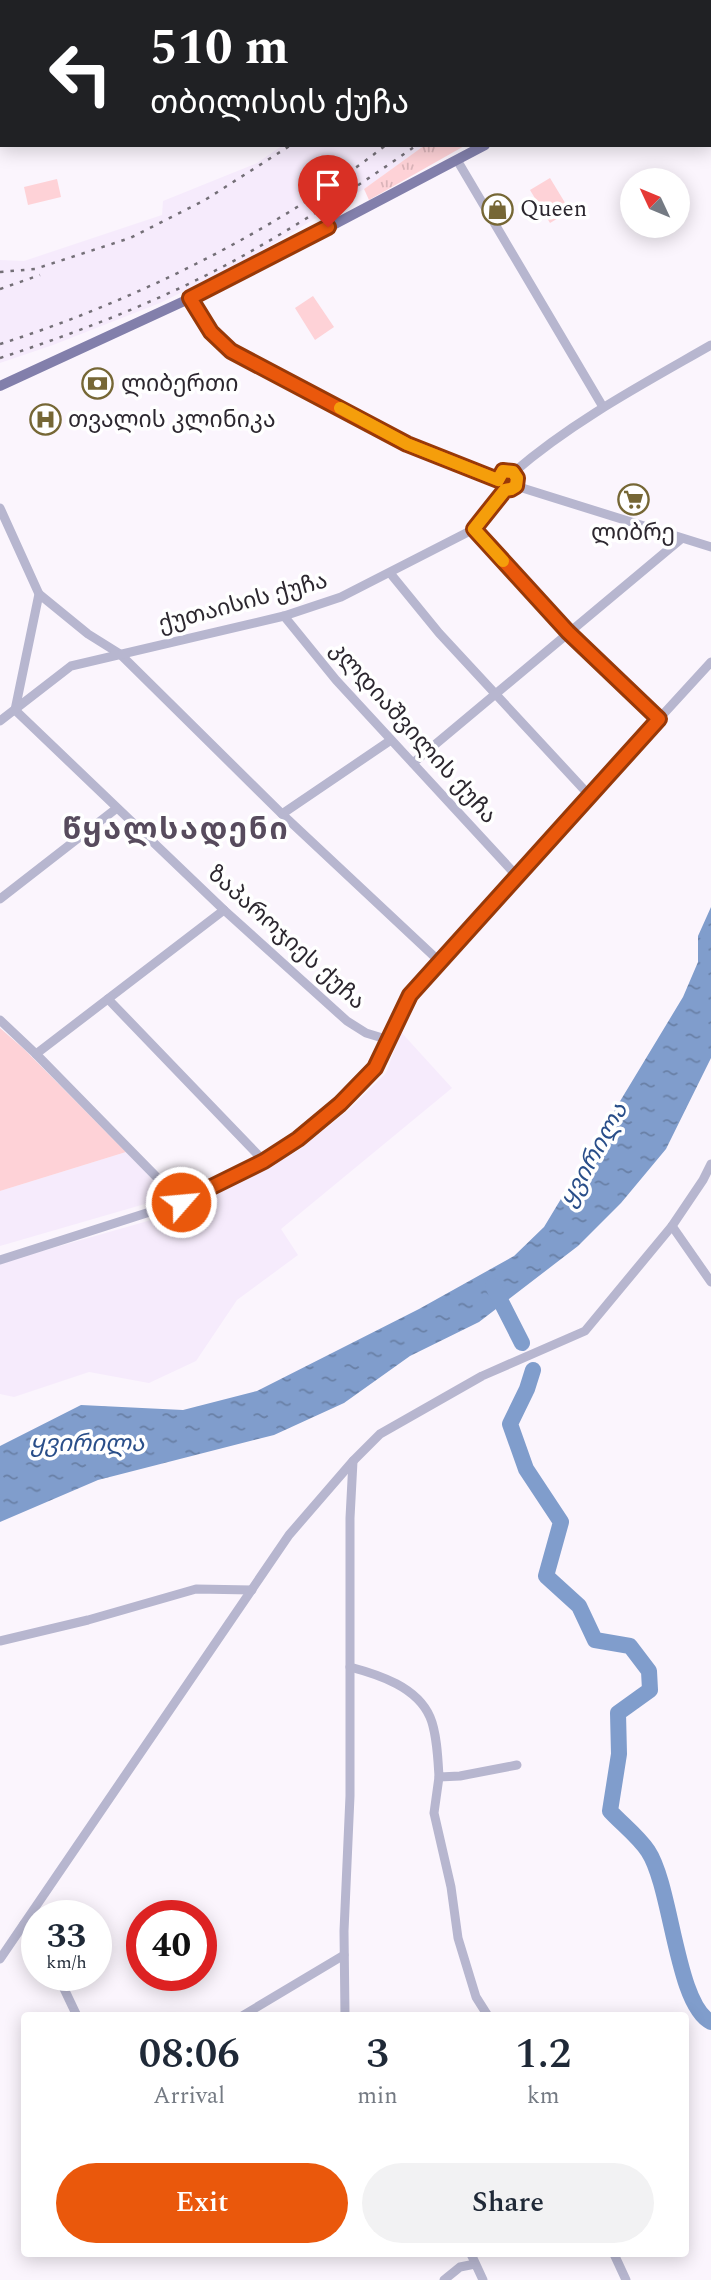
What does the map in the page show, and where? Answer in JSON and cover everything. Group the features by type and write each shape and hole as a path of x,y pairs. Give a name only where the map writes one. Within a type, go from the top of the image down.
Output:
{"main road":[{"path":"0,386 219,285 481,147"}],"street":[{"path":"457,160 603,407"},
{"path":"190,298 211,332 231,351 407,444 498,480"},
{"path":"711,345 603,407 513,472 503,471 498,480 499,486 505,490 516,486 711,547"},
{"path":"513,472 517,478 516,486"},
{"name":"ქუთაისის ქუჩა","path":"0,721 71,666 284,616 341,597 474,529 505,490"},
{"path":"0,508 40,594 88,634 120,654 282,814 439,961"},
{"path":"474,529 568,632 659,719"},
{"path":"413,763 681,539"},
{"path":"390,573 439,633 589,795"},
{"path":"15,710 40,594"},
{"name":"კლდიაშვილის ქუჩა","path":"284,616 336,680 516,875"},
{"path":"0,1260 181,1202 264,1161 298,1139 340,1104 375,1068 410,995 711,662"},
{"name":"ზაპაროჯიეს ქუჩა","path":"15,710 224,910 347,1021 366,1033 389,1040"},
{"path":"282,814 391,740"},
{"path":"0,899 117,808"},
{"path":"36,1054 224,910"},
{"path":"108,999 264,1161"},
{"path":"0,1020 181,1202"},
{"path":"40,1900 289,1535 353,1461 380,1434 482,1376 585,1331 671,1226 711,1164"},
{"path":"671,1226 711,1282"},
{"path":"345,2012 350,1518 353,1461"},
{"path":"0,1641 88,1620 196,1589 252,1590"},
{"path":"350,1667 380,1675 416,1696 431,1718 439,1777 434,1813 451,1887 458,1938 476,1997 485,2012"},
{"path":"439,1777 460,1776 517,1765"},
{"path":"0,1959 21,1928"},
{"path":"249,2012 344,1955"},
{"path":"65,1991 75,2012"},
{"path":"472,2257 483,2280"},
{"path":"615,2257 625,2280"},
{"path":"444,2280 460,2267 475,2264"}],"shaded area":[{"path":"280,147 422,147 364,189 241,263 160,303 0,363 0,260 24,261 162,215 163,201 257,163"},
{"path":"401,1032 452,1088 281,1229 298,1255 237,1300 196,1361 149,1383 89,1372 14,1397 0,1394 0,1263 176,1213 248,1179 299,1150 351,1108 386,1073"},
{"path":"126,1152 169,1197 0,1246 0,1191"}],"green space":[{"path":"422,147 462,147 369,200 364,189"},
{"path":"550,178 570,211 550,223 530,190"},
{"path":"57,179 61,197 28,205 24,187"},
{"path":"313,296 334,327 315,340 295,308"},
{"path":"0,1028 24,1049 126,1152 0,1191"}],"water":[{"name":"ყვირილა","path":"711,907 711,1058 666,1149 621,1203 578,1246 479,1322 410,1356 344,1403 274,1435 98,1480 0,1522 0,1446 81,1405 183,1410 257,1391 419,1309 514,1256 544,1227 683,997 698,962 698,936"}],"waterway":[{"path":"493,1286 522,1343"},
{"path":"533,1370 510,1424 526,1469 561,1522 546,1576 579,1606 595,1640 630,1646 649,1671 650,1690 618,1713 619,1754 610,1811 648,1851 663,1891 690,1993 699,2011 711,2022"}],"railway":[{"path":"0,272 35,269 130,238 205,200 288,147"},
{"path":"0,344 101,307 202,261 298,206 383,147"},
{"path":"0,358 131,310 225,266 317,212 414,147"},
{"path":"0,289 40,275"}],"slow traffic":[{"path":"340,408 407,444 498,480 503,471 513,472 517,478 516,486 505,490 474,529 503,561"}],"place":[{"name":"Queen","path":"497,209"},
{"name":"ლიბერთი","path":"98,384"},
{"name":"თვალის კლინიკა","path":"45,420"},
{"name":"ლიბრე","path":"633,499"}],"district":[{"name":"წყალსადენი","path":"176,830"}],"route":[{"path":"181,1202 264,1161 298,1139 340,1104 375,1068 410,995 659,719 568,632 474,529 505,490 516,486 517,478 513,472 503,471 498,480 407,444 231,351 211,332 190,298 328,227"}]}
